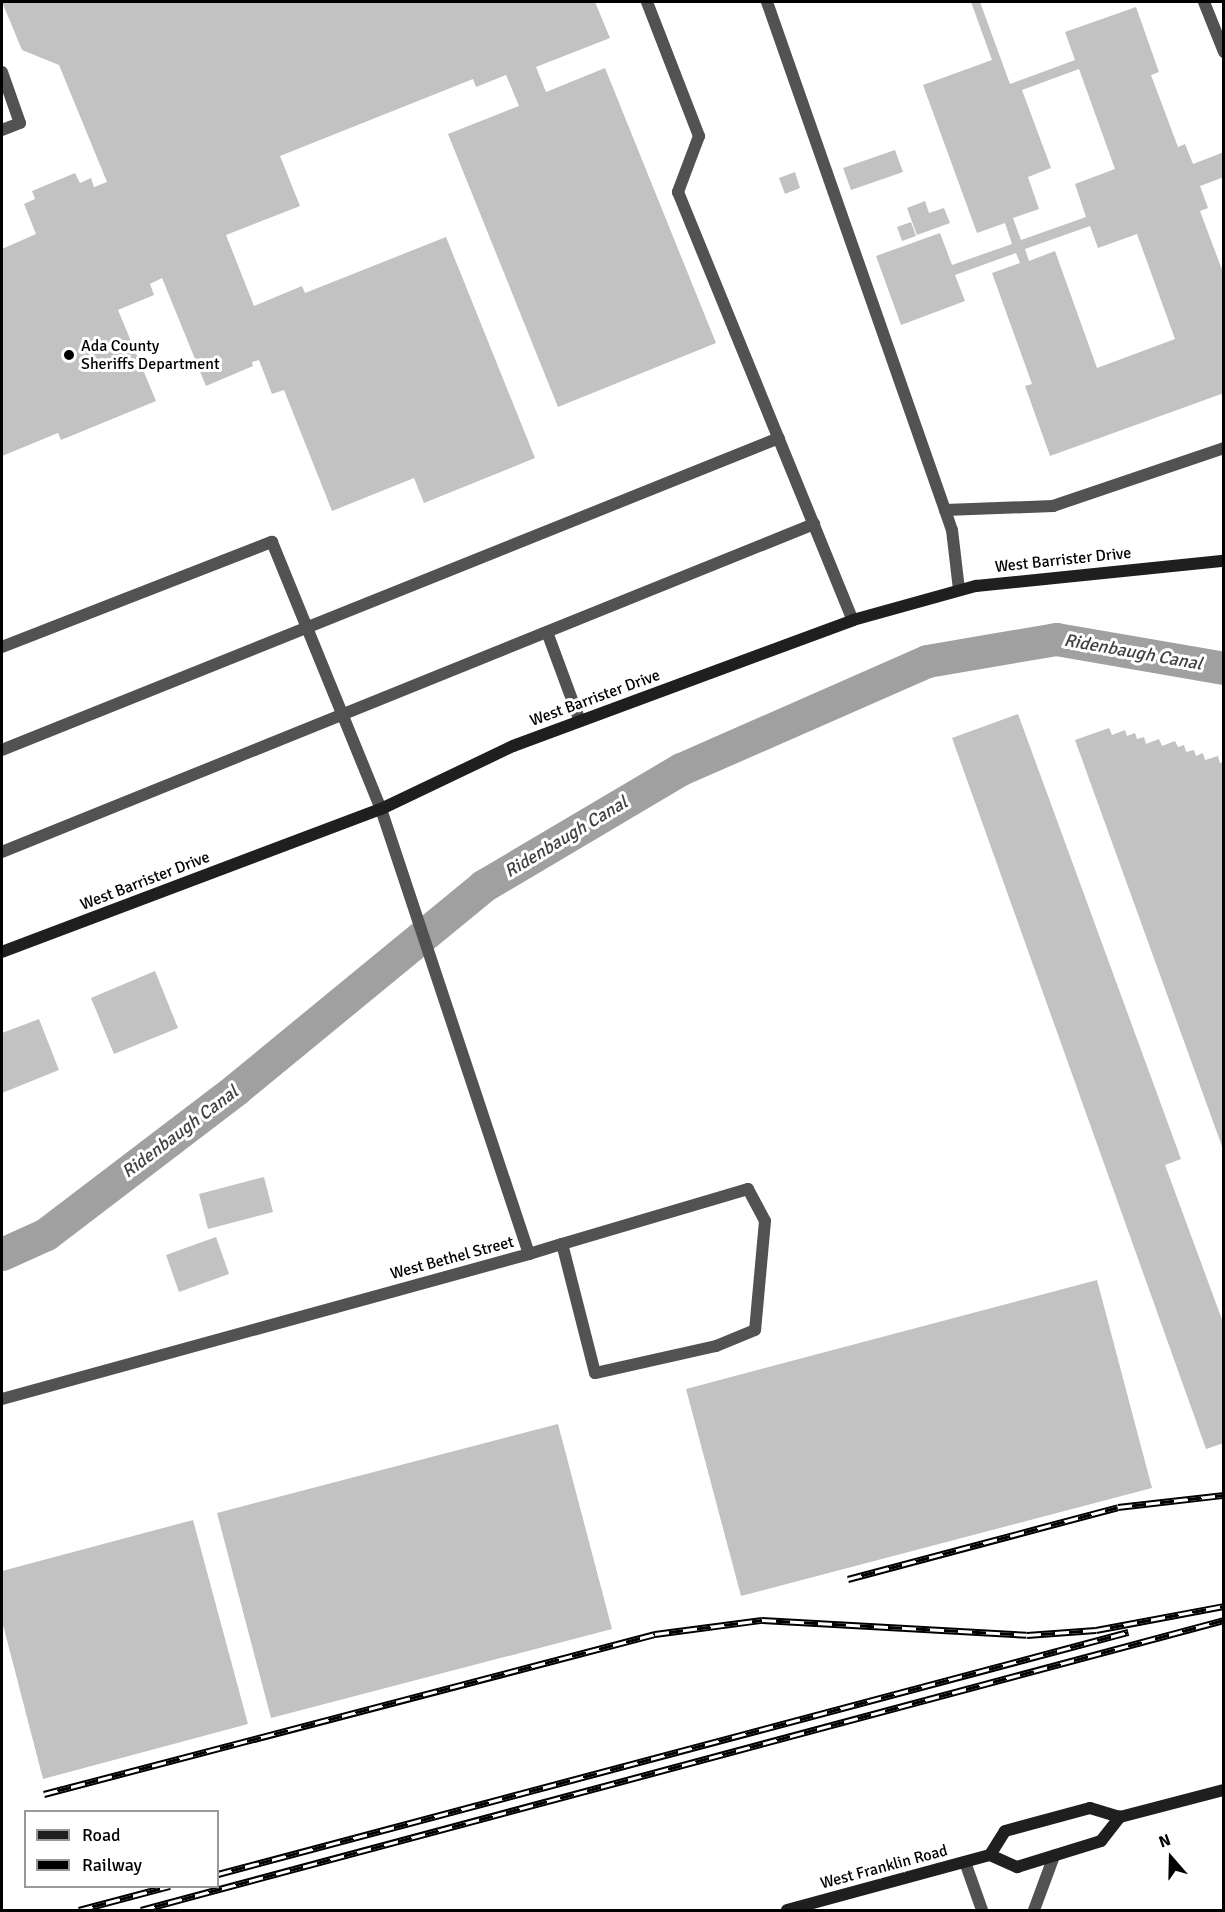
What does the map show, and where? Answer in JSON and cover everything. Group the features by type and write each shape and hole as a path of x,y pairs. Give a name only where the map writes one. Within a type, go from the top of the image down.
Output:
{"street":[{"path":"647,2 699,136 678,192 853,620"},
{"path":"767,2 952,530 959,590"},
{"path":"1204,2 1224,52"},
{"path":"2,72 20,123 2,130"},
{"path":"2,750 779,438"},
{"path":"945,510 1053,506 1224,448"},
{"path":"2,852 814,524"},
{"name":"West Bethel Street","path":"2,647 272,542 309,627 381,809 529,1254 2,1399"},
{"name":"West Barrister Drive","path":"2,952 381,809 513,746 853,620 976,586 1224,561"},
{"path":"547,632 580,722"},
{"path":"529,1254 562,1244 748,1189 765,1221 755,1329 716,1346 594,1372 562,1244"},
{"path":"1120,1817 1101,1841 1017,1867 990,1855 1005,1831 1090,1808 1120,1817 1224,1790"},
{"name":"West Franklin Road","path":"787,1911 990,1855"},
{"path":"1034,1911 1034,1903 1054,1856"},
{"path":"965,1862 982,1911"}],"building":[{"path":"2,2 595,2 610,38 536,67 546,92 605,68 716,343 558,407 448,134 519,106 506,75 476,87 473,79 280,156 300,206 226,235 254,306 302,286 305,293 446,237 535,458 424,503 414,478 332,511 284,390 272,394 259,360 252,362 253,366 206,386 162,278 150,284 154,295 118,310 156,401 61,440 58,433 2,456 2,249 36,234 24,204 35,199 32,191 75,173 80,183 91,178 94,187 107,182 59,65 22,50"},
{"path":"971,2 980,2 1010,84 1075,60 1065,32 1136,7 1159,72 1151,75 1178,147 1185,144 1193,164 1224,152 1224,177 1200,186 1208,208 1200,211 1224,275 1224,393 1050,456 1025,386 1032,384 992,273 1020,263 1016,253 955,275 965,301 901,325 876,256 940,233 952,265 1012,244 1005,223 977,233 923,85 992,60","holes":["1079,69 1115,169 1075,184 1086,217 1021,240 1013,218 1039,209 1028,177 1051,168 1022,90","1090,226 1098,248 1137,234 1175,339 1097,368 1055,251 1029,261 1025,249"]},
{"path":"895,150 903,172 851,190 843,168"},
{"path":"795,172 800,188 785,194 779,178"},
{"path":"925,201 929,213 944,208 950,223 917,235 907,208"},
{"path":"911,222 916,236 902,241 897,227"},
{"path":"1018,714 1181,1159 1165,1165 1224,1325 1224,1443 1206,1449 952,738"},
{"path":"1109,728 1112,735 1125,730 1127,736 1135,733 1137,739 1144,737 1146,744 1159,739 1162,746 1175,741 1178,747 1184,745 1186,752 1194,750 1196,756 1203,753 1205,760 1218,756 1220,763 1224,762 1224,1152 1075,740"},
{"path":"155,971 178,1028 114,1054 91,998"},
{"path":"39,1019 59,1070 2,1093 2,1033"},
{"path":"264,1177 273,1212 208,1229 199,1194"},
{"path":"216,1237 229,1274 179,1292 166,1255"},
{"path":"1097,1280 1152,1488 741,1596 686,1389"},
{"path":"558,1424 612,1629 271,1718 217,1513"},
{"path":"193,1520 248,1724 43,1779 2,1621 2,1571"}],"waterway":[{"name":"Ridenbaugh Canal","path":"2,1254 46,1234 236,1089 483,886 681,769 927,661 1056,639 1224,668"}],"railway":[{"path":"848,1579 1118,1507 1224,1495"},
{"path":"44,1794 655,1634 762,1620 1027,1635 1096,1630 1224,1606"},
{"path":"141,1910 1224,1620"},
{"path":"219,1874 1128,1632"},
{"path":"79,1910 162,1888"}],"place":[{"name":"Ada County Sheriffs Department","path":"69,355"}]}
